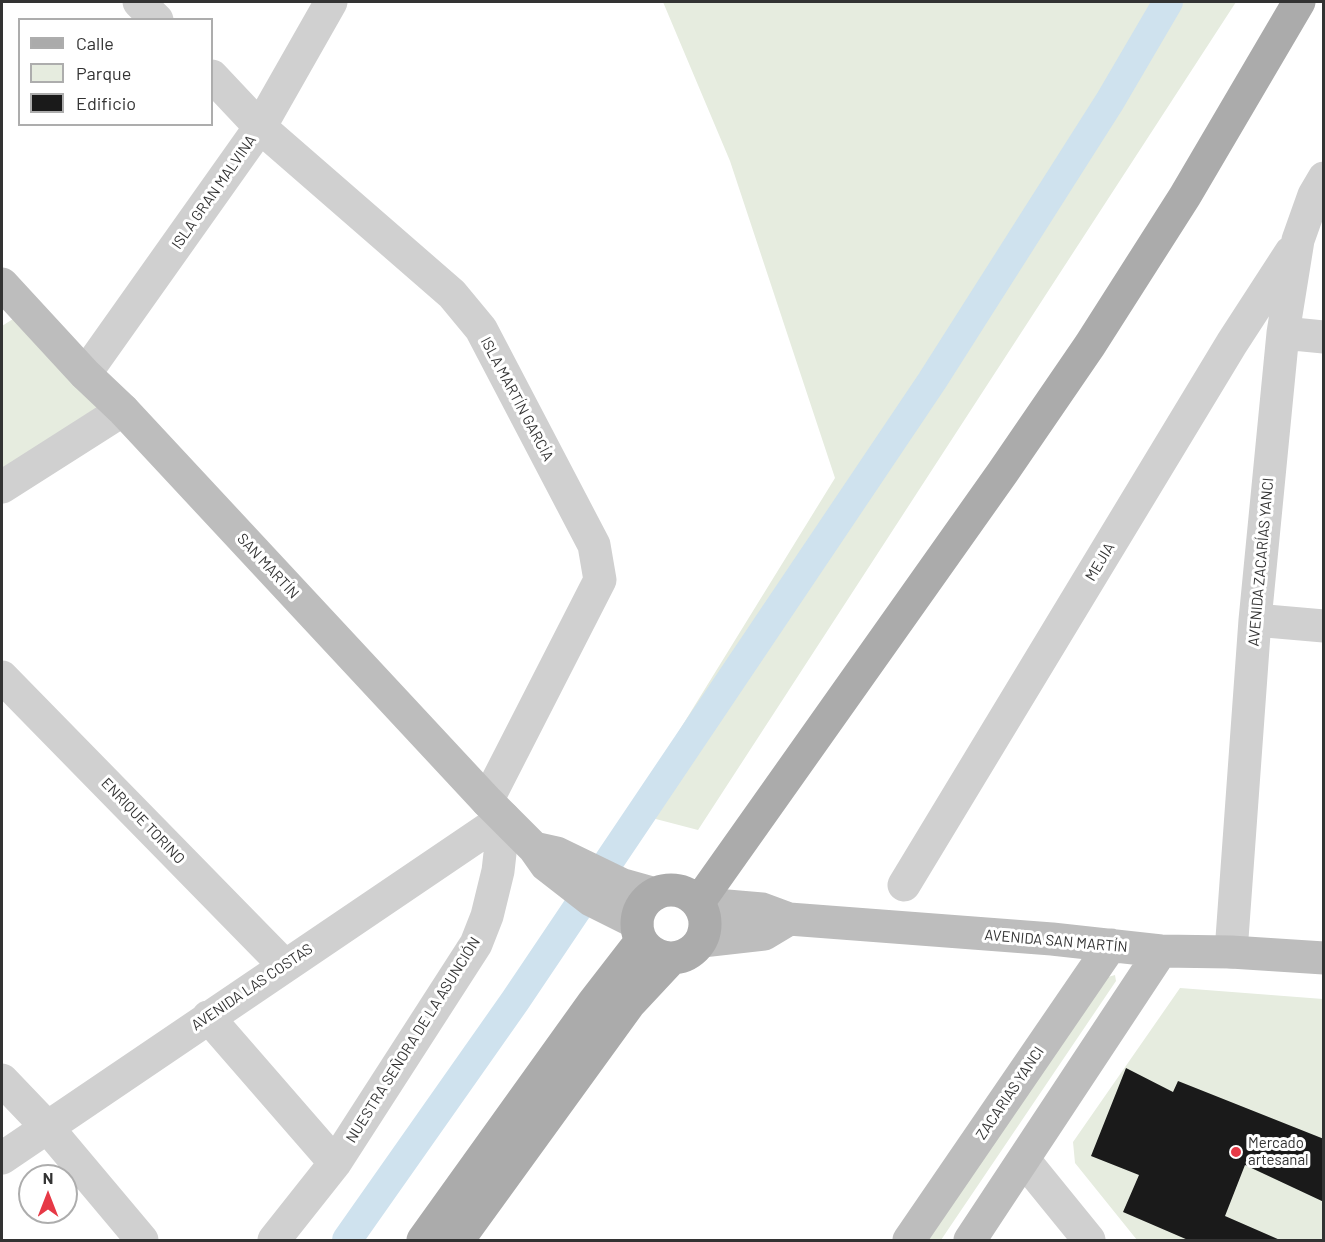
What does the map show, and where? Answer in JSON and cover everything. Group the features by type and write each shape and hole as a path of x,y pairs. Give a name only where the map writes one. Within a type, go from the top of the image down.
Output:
{"main road":[{"path":"684,899 912,566 1050,378 1142,230 1273,2"},
{"path":"423,1240 593,1003 639,932 641,907 684,899 1003,472 1090,345 1185,196 1299,2"},
{"name":"SAN MARTÍN","path":"2,284 534,848 557,853 615,896 639,932"},
{"name":"SAN MARTÍN","path":"615,896 684,899"},
{"path":"639,932 649,951 659,957 671,959 694,950 702,941 706,930 706,918 684,899"},
{"name":"AVENIDA SAN MARTÍN","path":"684,899 762,909 789,919 1052,939 1161,951 1231,952 1323,958"},
{"path":"702,941 764,934 789,919"},
{"name":"ZACARIAS YANCI","path":"909,1240 1112,945"},
{"path":"970,1240 1161,951"},
{"path":"458,1240 629,1004 671,959"}],"street":[{"path":"140,2 155,18"},
{"name":"ISLA GRAN MALVINA","path":"85,374 260,127 331,2"},
{"name":"ISLA MARTÍN GARCÍA","path":"213,77 260,127 452,294 481,330 594,545 600,580 496,809"},
{"name":"AVENIDA ZACARÍAS YANCI","path":"1231,952 1255,620 1283,333 1298,240 1314,195 1323,178"},
{"name":"MEJIA","path":"904,885 1226,353 1298,240"},
{"path":"1283,333 1323,337"},
{"path":"2,487 123,410"},
{"path":"1255,620 1323,626"},
{"name":"ENRIQUE TORINO","path":"2,677 284,965"},
{"name":"AVENIDA LAS COSTAS","path":"2,1158 284,965 496,809"},
{"name":"NUESTRA SEÑORA DE LA ASUNCIÓN","path":"274,1240 335,1163 476,945 488,916 498,871 496,809"},
{"path":"208,1017 335,1163"},
{"path":"2,1080 47,1127 142,1240"},
{"path":"1024,1160 1089,1240"}],"green space":[{"path":"663,2 1236,2 698,830 629,812 835,478 730,161"},
{"path":"24,312 120,410 2,484 2,326"},
{"path":"1115,975 1116,981 941,1240 921,1240 1108,977"},
{"name":"Mercado artesanal","path":"1180,988 1323,999 1323,1240 1137,1240 1075,1163 1073,1142"}],"building":[{"name":"Mercado artesanal","path":"1126,1068 1173,1092 1178,1081 1324,1139 1324,1202 1245,1165 1225,1216 1280,1240 1188,1240 1123,1212 1139,1175 1091,1156"}],"waterway":[{"path":"347,1240 515,1001 932,381 1110,101 1168,2"}],"place":[{"name":"Mercado artesanal","path":"1236,1152"}]}
